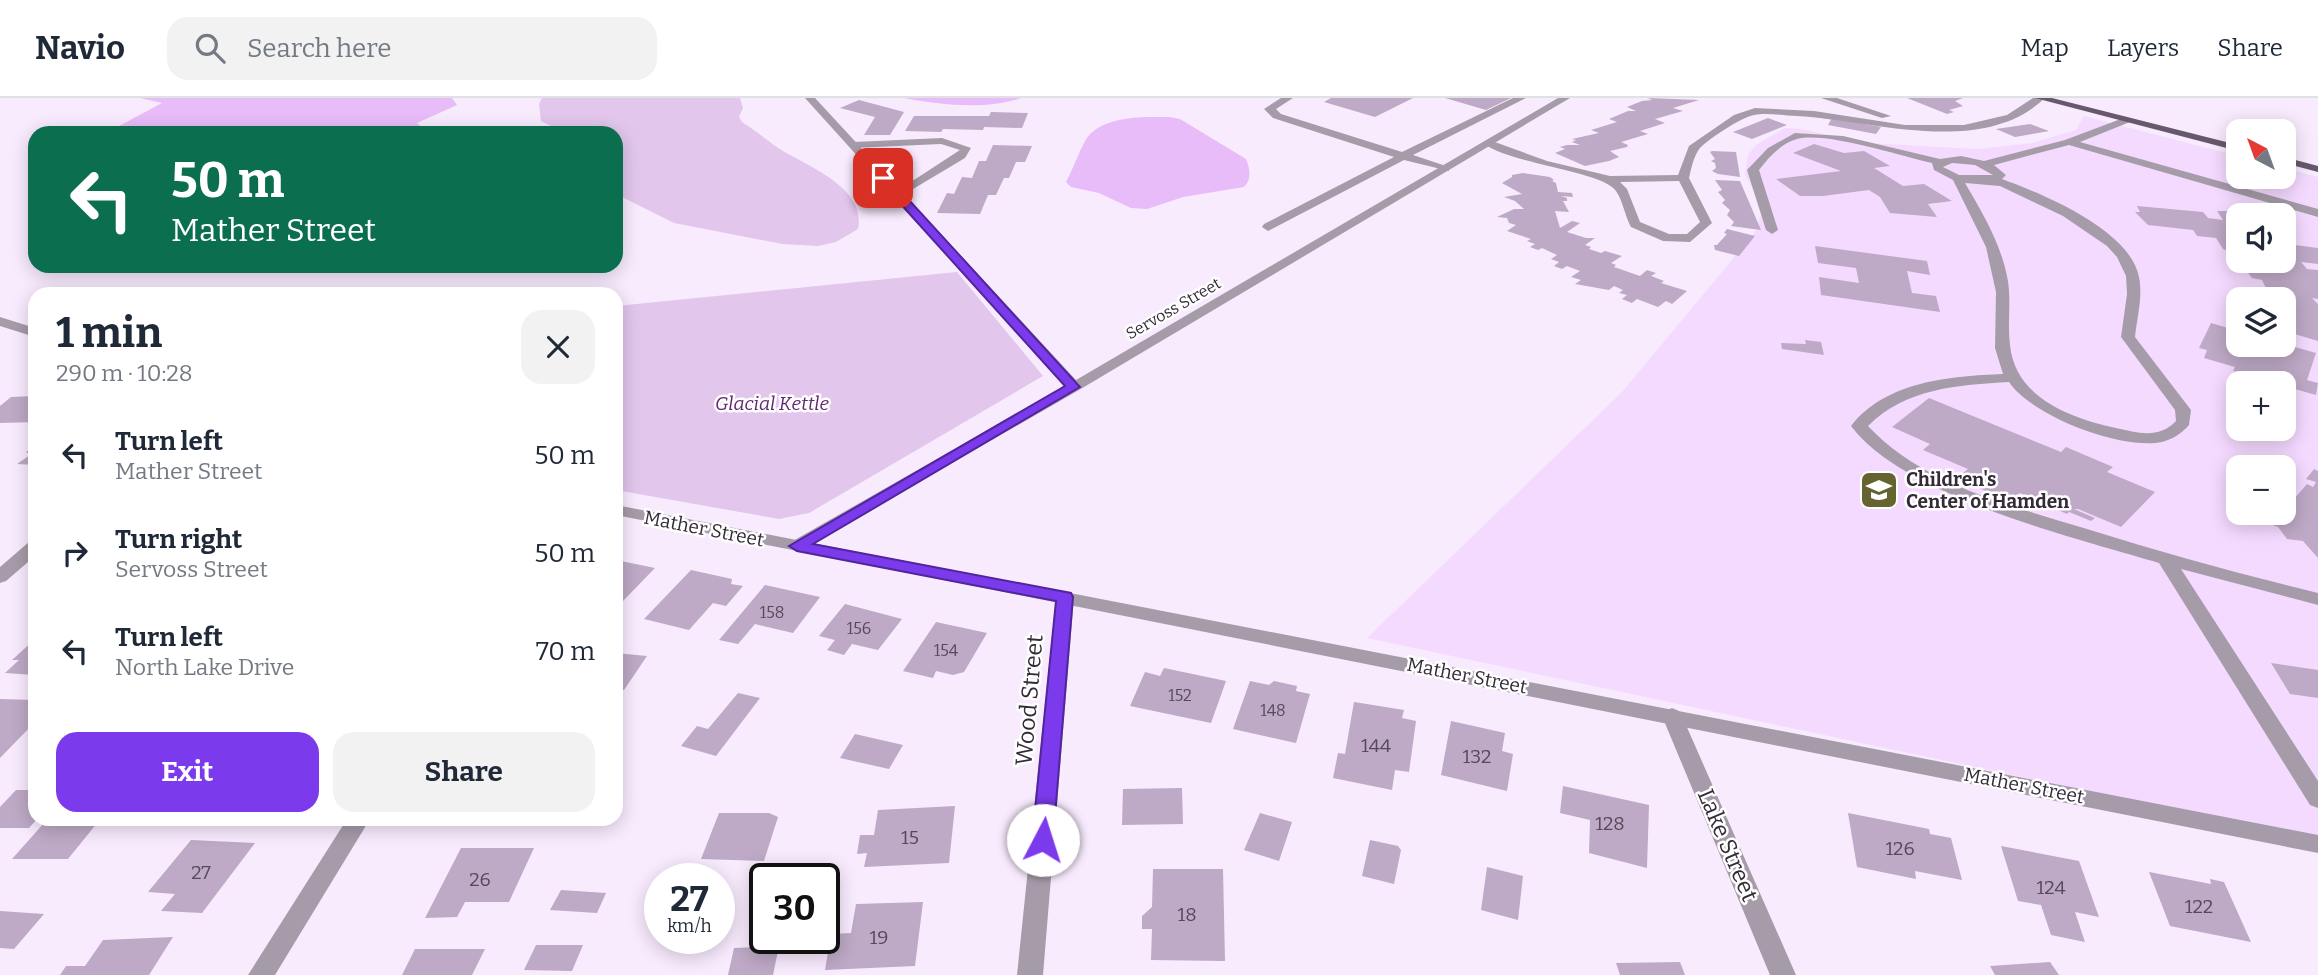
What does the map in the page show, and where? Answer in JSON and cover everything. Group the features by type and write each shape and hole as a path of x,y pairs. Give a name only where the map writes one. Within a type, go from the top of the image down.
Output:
{"main road":[{"path":"2040,98 2226,145"},
{"path":"2296,163 2318,169"}],"street":[{"path":"810,98 1074,387"},
{"path":"1288,98 1269,108 1277,116 1445,169"},
{"path":"1268,228 1403,156 1521,98"},
{"name":"Servoss Street","path":"797,546 1074,387 1564,98"},
{"path":"1755,111 1755,105 1767,98"},
{"path":"1825,98 1926,128"},
{"path":"1610,178 1621,189 1635,224 1667,238 1689,237 1706,223 1683,178 1693,148 1738,117 1755,111 1814,114 1905,128 1964,128 2011,117 2040,98"},
{"path":"1984,164 2069,142 2126,120"},
{"path":"1772,230 1753,170 1764,156 1792,137 1828,138 1940,162 1964,160 1984,164 2000,175 1994,180"},
{"path":"853,145 942,141 966,148 961,156 898,195"},
{"path":"2069,142 2318,213"},
{"path":"1488,143 1543,163 1610,178 1683,178"},
{"path":"1940,162 1938,168 1957,178 1978,182 1994,180 2073,216 2123,256 2131,270 2134,290 2128,337 2183,410 2184,422 2167,438 2156,440 2114,433 2063,417 2022,390 2010,378 2003,353 2003,290 2000,278 1987,231 1957,178"},
{"path":"0,321 28,331"},
{"path":"2010,378 1981,379 1915,389 1867,416 1859,426 1867,438 1886,452 1942,484 1979,500 2166,560 2318,599"},
{"name":"Mather Street","path":"623,511 2318,844"},
{"path":"0,577 28,552"},
{"path":"2166,560 2318,799"},
{"name":"Wood Street","path":"1030,975 1065,597"},
{"name":"Lake Street","path":"1672,716 1783,975"},
{"path":"261,975 355,826"}],"shaded area":[{"path":"140,98 452,98 457,105 417,123 420,126 119,126 162,103"},
{"path":"904,98 1021,98 993,104 963,105"},
{"name":"Children's Center of Hamden","path":"2084,116 2226,153 2226,189 2296,189 2296,171 2318,177 2318,840 1367,638 1621,393 1755,232 1763,209 1745,174 1748,155 1756,145 1785,128 1868,143 1978,149 2032,143 2076,130"},
{"path":"1123,119 1180,119 1246,159 1250,174 1244,187 1183,197 1147,209 1131,208 1099,193 1071,187 1066,182 1085,141 1101,126"}],"green space":[{"path":"542,98 740,98 743,108 739,117 742,122 783,151 821,172 845,191 854,202 858,229 836,242 818,246 782,244 674,223 623,198 623,126 551,126 541,121 539,104"},
{"name":"Glacial Kettle","path":"957,272 1043,376 809,513 779,519 623,491 623,305"}],"building":[{"path":"1331,98 1413,98 1375,117 1324,102"},
{"path":"1445,98 1511,98 1486,110"},
{"path":"1648,98 1699,100 1673,108 1683,111 1655,119 1665,123 1640,131 1648,134 1621,142 1628,145 1627,147 1610,151 1619,157 1609,161 1585,166 1555,153 1565,149 1560,147 1580,145 1572,142 1576,140 1572,139 1599,133 1591,130 1617,122 1609,119 1628,111 1636,111 1627,107 1652,100"},
{"path":"1907,98 1963,98 1955,101 1963,106 1949,110 1954,112 1947,114"},
{"path":"859,100 904,112 890,135 864,135 875,117 840,108"},
{"path":"991,112 1028,113 1022,128 905,131 914,116 989,116"},
{"path":"1768,118 1787,125 1752,139 1733,132"},
{"path":"1832,118 1881,127 1876,134 1828,125"},
{"path":"2030,124 2049,131 2015,137 1996,129"},
{"path":"1814,144 1844,153 1864,151 1890,166 1874,168 1903,186 1924,184 1952,201 1928,204 1937,217 1890,213 1880,197 1869,190 1800,196 1776,179 1841,171 1793,153"},
{"path":"993,145 1032,146 1025,162 1016,162 1009,178 1004,178 996,195 988,195 980,214 937,213 947,193 954,194 962,177 972,178 979,161 986,161"},
{"path":"1710,152 1736,152 1740,177 1712,171 1716,168 1711,161 1715,159"},
{"path":"1523,173 1550,177 1556,183 1558,192 1572,193 1573,197 1561,196 1567,198 1567,201 1563,201 1569,212 1555,211 1560,228 1572,221 1580,223 1567,232 1595,238 1585,245 1591,247 1589,249 1622,256 1611,263 1616,265 1614,267 1640,276 1647,270 1656,273 1651,276 1664,281 1661,283 1687,291 1672,304 1666,301 1658,307 1637,299 1632,303 1622,299 1627,295 1619,293 1623,290 1614,286 1609,290 1575,284 1581,280 1571,277 1580,271 1567,266 1562,269 1554,266 1559,262 1551,259 1557,255 1542,248 1538,250 1530,247 1535,244 1527,241 1531,239 1507,231 1516,225 1509,223 1507,218 1497,217 1514,209 1524,209 1515,201 1504,197 1522,194 1502,183 1512,175"},
{"path":"1715,180 1740,181 1761,230 1731,226 1734,222 1727,215 1730,210 1722,203 1725,200 1718,192 1722,190"},
{"path":"2137,206 2203,212 2208,218 2223,220 2217,211 2226,211 2226,250 2216,238 2197,236 2193,230 2148,225 2135,212 2140,212"},
{"path":"1727,229 1755,236 1739,256 1715,250 1714,245 1727,234 1724,233"},
{"path":"2296,245 2318,248 2318,264 2301,262 2307,269 2318,270 2318,299 2312,298 2318,304 2318,341 2296,335 2296,287 2266,287 2262,280 2252,278 2248,273 2296,273"},
{"path":"1815,246 1927,261 1930,275 1907,271 1912,293 1936,296 1940,312 1821,295 1819,277 1859,283 1856,268 1818,263"},
{"path":"2211,323 2226,327 2226,357 2296,357 2296,347 2316,353 2307,380 2318,383 2316,395 2296,389 2296,371 2233,371 2235,367 2204,358 2207,350 2199,348"},
{"path":"1805,340 1821,342 1824,355 1782,349 1781,343 1806,344"},
{"path":"28,396 28,422 0,423 0,406 11,397"},
{"path":"1929,398 2061,452 2066,447 2113,467 2107,472 2155,492 2121,527 2078,509 2074,509 2095,518 2091,521 2069,512 2067,514 2020,493 2010,502 1957,478 1968,469 1923,450 1930,444 1892,427"},
{"path":"28,456 28,465 17,464"},
{"path":"2314,469 2318,471 2318,558 2303,541 2287,539 2278,527 2273,525 2296,525 2296,497 2307,484 2313,487 2316,482 2306,479"},
{"path":"623,561 655,568 623,601"},
{"path":"691,570 732,579 731,584 743,586 726,606 713,603 689,630 644,619"},
{"path":"765,585 820,597 793,633 755,624 738,644 719,640"},
{"path":"845,604 902,619 878,650 852,644 844,655 827,650 835,640 819,636"},
{"path":"936,622 987,633 964,672 953,675 936,671 933,678 903,671"},
{"path":"28,645 28,675 5,673 19,660 12,660"},
{"path":"623,654 647,656 624,690"},
{"path":"2271,663 2318,670 2318,698 2290,694"},
{"path":"1164,668 1226,681 1211,723 1130,706 1145,672 1160,676"},
{"path":"1250,681 1269,685 1274,681 1297,686 1296,691 1310,694 1296,743 1233,729"},
{"path":"738,693 760,698 716,756 681,746 697,726 708,729"},
{"path":"0,699 28,700 28,729 0,758"},
{"path":"1354,702 1404,710 1402,718 1416,721 1409,772 1395,770 1392,790 1333,778 1338,753 1345,754"},
{"path":"1451,721 1505,733 1502,751 1513,754 1507,791 1441,775"},
{"path":"855,734 903,745 889,769 840,758"},
{"path":"1563,786 1649,805 1647,868 1589,853 1590,820 1560,813"},
{"path":"1182,788 1183,824 1122,825 1123,789"},
{"path":"16,790 28,790 28,826 31,826 0,828 0,807"},
{"path":"955,806 949,863 864,867 867,853 857,854 860,835 874,835 878,810"},
{"path":"719,813 769,813 778,817 764,861 701,859"},
{"path":"1260,813 1292,822 1279,861 1244,850"},
{"path":"1848,813 1929,829 1930,834 1951,838 1962,880 1915,871 1916,879 1857,867"},
{"path":"41,826 95,826 68,859 12,859"},
{"path":"191,840 255,843 202,913 161,911 175,894 148,892"},
{"path":"1370,840 1398,846 1401,850 1394,884 1362,876"},
{"path":"2001,846 2079,861 2099,917 2075,912 2085,942 2051,935 2041,905 2018,901"},
{"path":"461,848 534,848 509,902 465,902 457,917 425,918"},
{"path":"1487,867 1523,876 1518,920 1481,910"},
{"path":"1153,869 1223,869 1225,961 1151,960 1152,929 1142,929 1142,916 1152,907"},
{"path":"2149,872 2211,884 2210,879 2224,882 2251,942 2170,926"},
{"path":"561,890 606,893 597,913 550,910"},
{"path":"923,902 915,966 825,970 828,954 840,954 840,934 851,933 856,904"},
{"path":"0,911 44,914 14,949 0,948"},
{"path":"173,937 149,975 60,975 66,966 85,966 103,940"},
{"path":"536,945 583,945 572,971 524,970"},
{"path":"749,947 749,954 777,954 773,975 728,975 735,948"},
{"path":"415,949 485,949 472,975 402,975"},
{"path":"1680,962 1685,975 1620,975 1616,963"},
{"path":"2050,962 2059,975 1995,975 1990,966"}],"place":[{"name":"Children's Center of Hamden","path":"1879,490"}],"route":[{"path":"883,178 1074,387 797,546 1065,597 1043,840"}]}
